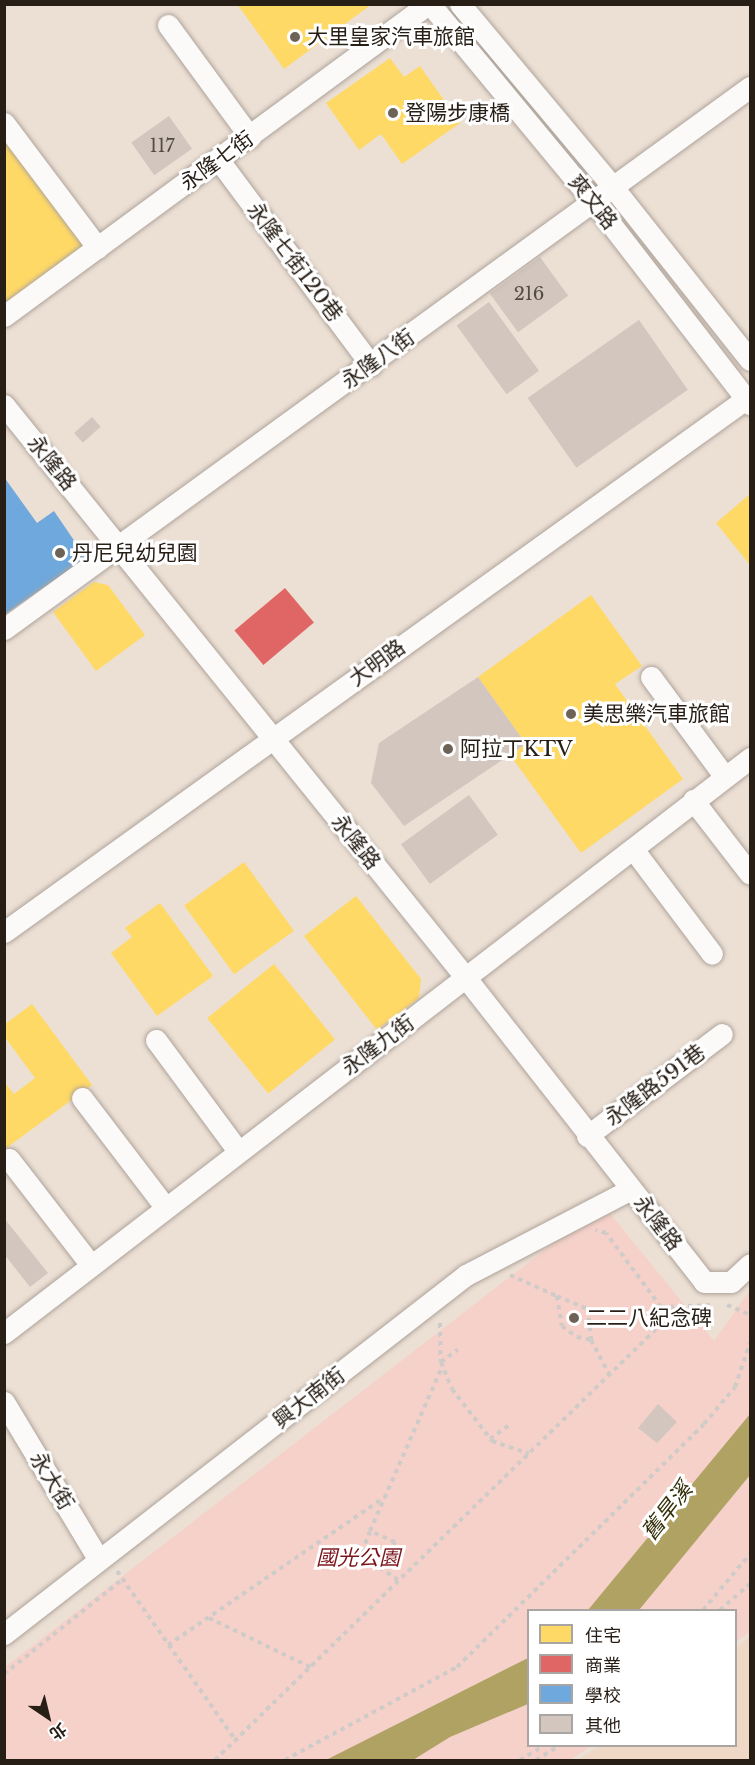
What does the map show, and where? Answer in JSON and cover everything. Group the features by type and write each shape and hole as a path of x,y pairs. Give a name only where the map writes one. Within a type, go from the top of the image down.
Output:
{"street":[{"name":"永隆七街","path":"4,316 429,4"},
{"name":"爽文路","path":"429,4 592,201 749,399"},
{"name":"爽文路","path":"460,4 612,186 750,360"},
{"path":"168,25 250,137"},
{"name":"永隆八街","path":"4,629 120,548 750,87"},
{"path":"4,123 98,248"},
{"name":"永隆七街120巷","path":"218,159 371,365"},
{"name":"大明路","path":"4,932 272,738 749,399"},
{"name":"永隆路","path":"4,405 466,978 587,1136 704,1282 731,1282 750,1264"},
{"path":"651,677 725,777"},
{"name":"永隆九街","path":"4,1333 750,758"},
{"path":"693,800 750,873"},
{"path":"633,849 712,954"},
{"name":"永隆路591巷","path":"587,1136 722,1034"},
{"path":"156,1040 238,1151"},
{"path":"82,1098 165,1207"},
{"path":"9,1159 91,1265"},
{"name":"興大南街","path":"4,1634 107,1564 466,1275 631,1189"},
{"name":"永大街","path":"4,1402 107,1564"}],"path":[{"path":"215,1761 312,1668 398,1580 530,1455 657,1328 661,1307 606,1233 586,1229"},
{"path":"500,1277 514,1266"},
{"path":"506,1273 588,1310 591,1340 610,1376"},
{"path":"557,1296 562,1326 577,1337 591,1340"},
{"path":"661,1307 730,1305 750,1316"},
{"path":"440,1323 442,1364 452,1389 490,1439 530,1455"},
{"path":"285,1761 457,1668 704,1424 735,1388 750,1343"},
{"path":"362,1552 442,1364 458,1349"},
{"path":"490,1439 511,1424"},
{"path":"168,1645 385,1497"},
{"path":"370,1531 395,1542 380,1568 398,1580"},
{"path":"704,1609 750,1554"},
{"path":"107,1564 123,1580 236,1741"},
{"path":"4,1674 123,1580"},
{"path":"722,1609 750,1584"},
{"path":"208,1618 312,1668"},
{"path":"520,1761 541,1747"},
{"path":"536,1761 557,1747"}],"shaded area":[{"name":"舊旱溪","path":"750,1414 750,1475 640,1609 589,1609"},
{"path":"750,1637 750,1760 578,1760 598,1747 737,1747 737,1647"},
{"path":"527,1659 527,1704 450,1737 413,1760 326,1760"}],"green space":[{"name":"國光公園","path":"603,1205 714,1341 750,1290 750,1631 737,1641 737,1609 527,1609 527,1747 590,1747 570,1760 5,1760 5,1667"}],"building: 住宅":[{"name":"大里皇家汽車旅館","path":"237,4 372,4 284,69"},
{"name":"登陽步康橋","path":"390,58 404,77 420,66 460,123 402,164 381,134 359,150 326,103"},
{"path":"4,137 91,251 4,314"},
{"path":"750,494 750,565 716,523"},
{"path":"94,582 108,585 145,635 96,671 53,612"},
{"name":"美思樂汽車旅館","path":"591,595 642,666 615,684 683,779 581,853 510,755 526,744 478,677"},
{"path":"244,862 294,931 234,974 184,905"},
{"path":"356,896 421,979 419,998 377,1030 304,936"},
{"path":"160,903 213,976 157,1016 111,953 132,937 125,928"},
{"path":"274,964 335,1039 268,1094 207,1018"},
{"path":"32,1004 92,1085 5,1149 4,1082 14,1094 35,1078 4,1036 4,1025"}],"building: 商業":[{"path":"285,588 314,622 263,665 234,630"}],"building: 學校":[{"path":"4,477 37,523 54,511 86,558 4,615"}],"building: 其他":[{"path":"169,116 192,149 154,175 131,142"},
{"path":"540,257 568,296 518,332 490,293"},
{"path":"489,302 539,371 507,394 457,326"},
{"path":"639,320 688,390 576,468 528,398"},
{"path":"92,417 101,427 83,443 74,433"},
{"name":"阿拉丁KTV","path":"478,677 526,744 404,826 371,783 379,743"},
{"path":"469,795 498,835 430,884 401,844"},
{"path":"4,1218 48,1273 30,1287 4,1254"},
{"path":"658,1404 677,1422 657,1443 638,1428"}],"place":[{"name":"大里皇家汽車旅館","path":"295,37"},
{"name":"登陽步康橋","path":"393,113"},
{"name":"丹尼兒幼兒園","path":"60,553"},
{"name":"美思樂汽車旅館","path":"571,714"},
{"name":"阿拉丁KTV","path":"448,749"},
{"name":"二二八紀念碑","path":"574,1318"}]}
